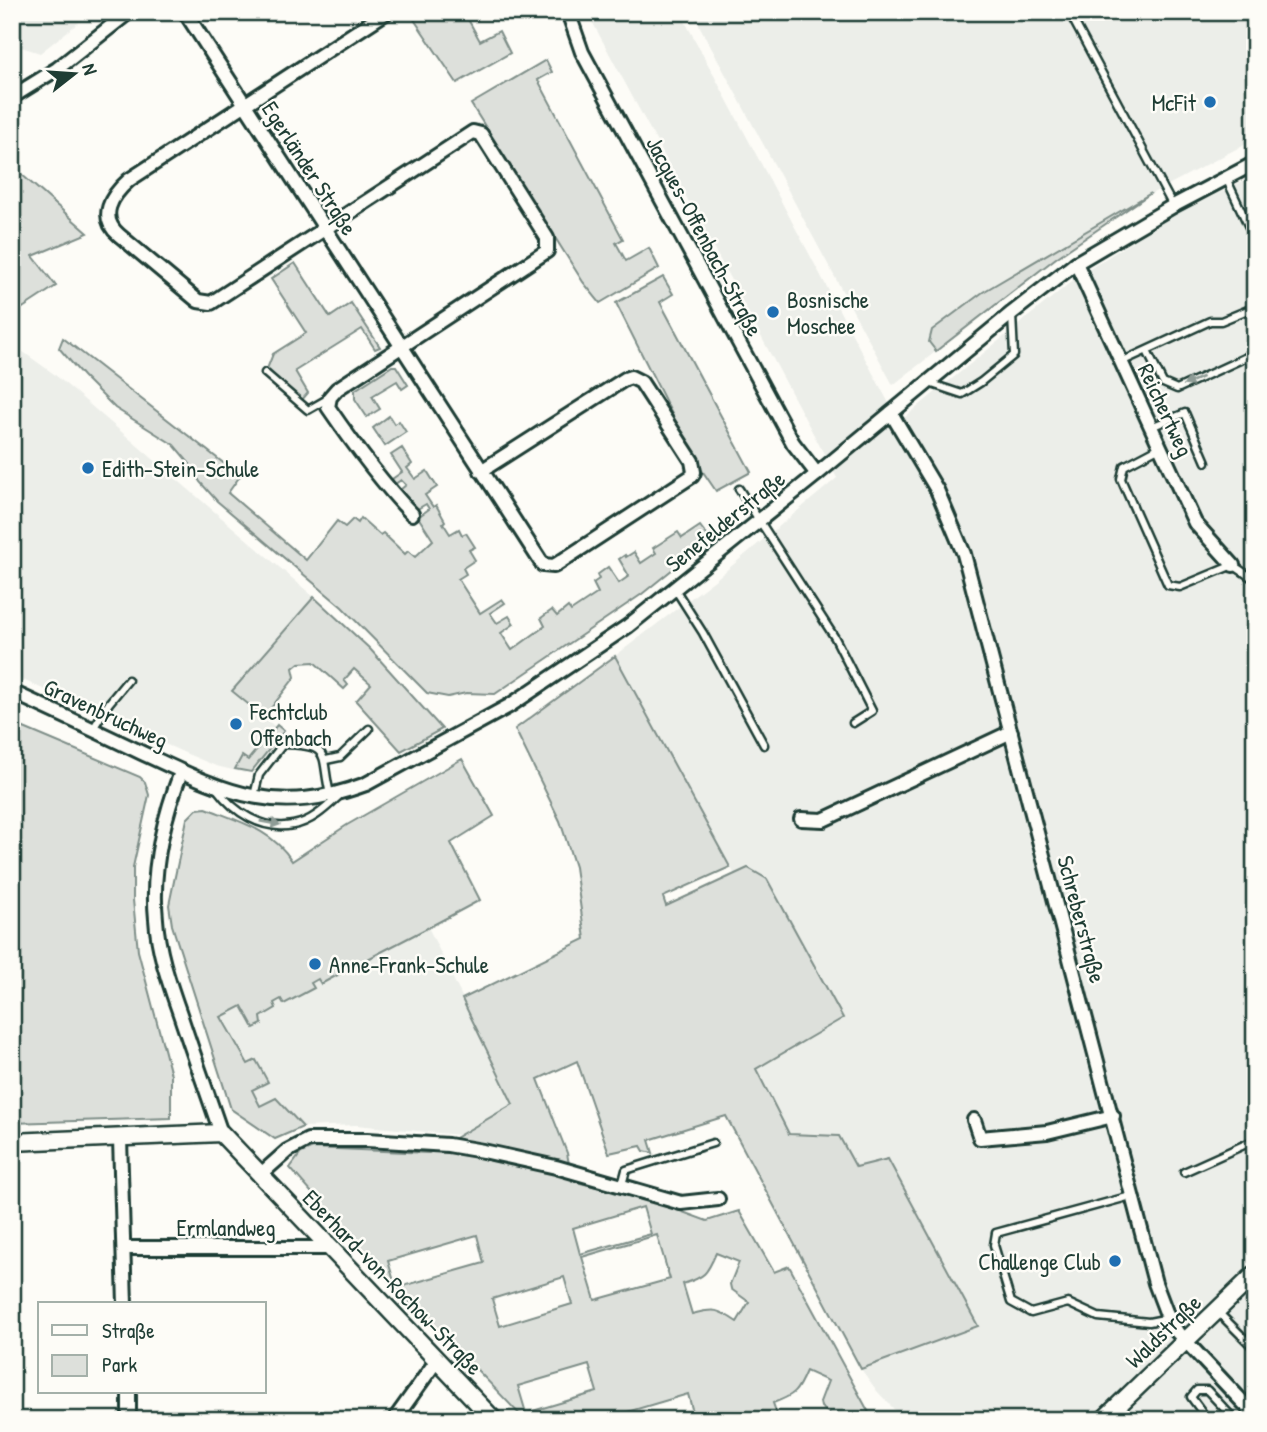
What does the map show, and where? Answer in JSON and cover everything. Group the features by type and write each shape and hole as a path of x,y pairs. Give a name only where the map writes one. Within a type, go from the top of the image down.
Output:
{"main road":[{"path":"12,1142 221,1133"},
{"name":"Eberhard-von-Rochow-Straße","path":"221,1133 494,1420"},
{"name":"Waldstraße","path":"1103,1420 1255,1274"}],"street":[{"path":"12,97 57,68 129,12"},
{"name":"Egerländer Straße","path":"185,12 325,230 481,471 535,554 547,566 554,566 692,476 694,467 641,382 631,377 481,471"},
{"path":"387,12 124,184 108,209 108,225 203,303 217,300 478,131 547,238 547,251 337,389 330,397 328,407 383,484 412,514"},
{"name":"Jacques-Offenbach-Straße","path":"568,12 582,52 678,232 793,443 817,474"},
{"name":"Senefelderstraße","path":"181,772 215,787 254,797 302,799 344,792 378,779 509,706 608,640 674,589 1076,263 1173,205 1255,163"},
{"name":"Reichertweg","path":"1076,263 1195,523 1233,565"},
{"name":"Schreberstraße","path":"891,413 937,490 960,544 1155,1283 1169,1318 1185,1342 1255,1415"},
{"name":"Gravenbruchweg","path":"12,692 181,772"},
{"path":"801,819 822,820 1011,732"},
{"name":"Eberhard-von-Rochow-Straße","path":"181,772 170,802 159,859 155,898 157,929 169,980 221,1133"},
{"path":"974,1120 980,1138 1046,1132 1113,1116"},
{"path":"120,1139 125,1302"},
{"path":"260,1175 287,1151 308,1140 368,1140 448,1145 483,1151 556,1167 681,1203 719,1199"},
{"name":"Ermlandweg","path":"124,1248 329,1248"},
{"path":"394,1420 437,1360"},
{"path":"128,1394 130,1420"}],"lane":[{"path":"1069,12 1173,205"},
{"path":"1226,178 1255,240"},
{"path":"1121,362 1210,321 1221,321 1255,307"},
{"path":"928,383 962,394 1014,355 1012,313"},
{"path":"1147,351 1163,383 1177,389 1255,353"},
{"path":"265,373 307,410 330,397"},
{"path":"1151,427 1185,413 1206,462"},
{"path":"1160,447 1124,466 1121,479 1168,585 1180,587 1233,565 1255,580"},
{"path":"739,489 835,638 873,711 853,723"},
{"path":"674,589 703,633 764,745"},
{"path":"93,729 108,703 128,680"},
{"path":"326,760 340,757 369,729"},
{"path":"254,797 258,775 283,744 302,744 323,753 330,794"},
{"path":"215,787 228,804 246,817 292,826 322,812 344,792"},
{"path":"1184,1172 1255,1140"},
{"path":"621,1186 626,1170 713,1143"},
{"path":"1133,1196 996,1233 994,1245 997,1256 1011,1302 1031,1313 1068,1303 1098,1317 1149,1322 1169,1318"},
{"path":"1217,1310 1255,1349"},
{"path":"1205,1416 1191,1397 1197,1390 1207,1390 1235,1420"}],"shaded area":[{"path":"12,12 92,12 40,53 12,44"},
{"path":"587,12 680,12 899,422 1077,277 1165,220 1255,175 1255,1420 904,1420 861,1369 978,1326 856,1167 839,1136 789,1135 756,1069 843,1017 748,868 735,875 615,656 716,579 837,478"},
{"path":"692,12 1255,12 1255,139 1151,194 1118,215 1056,258 893,385"},
{"name":"Edith-Stein-Schule","path":"12,344 54,374 314,597 232,690 279,730 245,773 216,766 185,753 12,675"},
{"name":"Anne-Frank-Schule","path":"462,759 494,816 451,843 480,900 429,929 514,1104 459,1135 356,1125 303,1127 275,1139 231,1109 172,925 292,861 347,825"}],"green space":[{"path":"409,12 464,12 480,41 499,31 510,53 457,83"},
{"path":"546,60 552,72 538,80 623,239 616,243 626,261 649,248 659,268 600,303 583,282 471,104"},
{"path":"12,166 88,233 33,256 56,286 12,315"},
{"path":"1151,193 1056,258 936,351 929,342 932,330 983,292"},
{"path":"295,263 330,317 351,303 380,347 375,349 362,329 295,371 308,393 301,401 267,369 273,354 306,333 271,279"},
{"path":"663,277 673,294 660,302 751,472 716,491 695,460 616,303"},
{"path":"63,338 240,476 228,493 306,560 337,521 345,527 353,519 358,523 361,518 380,535 383,533 405,554 408,551 415,557 433,540 418,517 429,509 426,504 414,511 400,490 406,485 401,480 395,484 392,479 402,472 391,455 402,448 412,464 407,468 415,479 427,471 437,487 425,495 433,507 436,505 450,534 459,529 462,535 466,533 475,547 469,550 475,560 463,568 466,574 458,579 480,613 502,599 505,603 490,613 497,623 509,616 514,624 501,633 512,650 545,626 541,618 552,610 557,616 568,607 571,611 598,593 593,583 599,579 597,575 608,567 619,583 629,576 619,559 625,555 626,557 634,552 641,563 656,553 653,548 678,532 682,538 700,526 710,539 642,594 495,694 466,693 448,697 427,693 342,607 217,501 174,445 115,408 59,348"},
{"path":"396,366 408,385 402,389 397,381 372,396 380,409 367,417 355,399 355,390"},
{"path":"389,416 394,424 399,421 406,432 385,446 373,428"},
{"path":"314,597 370,649 442,729 401,751 356,701 371,684 354,669 344,680 348,685 344,689 314,662 299,663 293,668 295,677 264,717 232,691"},
{"path":"615,656 730,867 663,897 666,906 748,868 767,879 843,1018 756,1069 789,1134 839,1136 856,1167 888,1159 978,1326 861,1369 726,1116 649,1140 653,1153 644,1151 641,1146 609,1153 577,1061 538,1079 567,1153 572,1181 650,1200 707,1221 739,1211 774,1272 789,1266 873,1420 838,1420 821,1407 820,1402 828,1381 806,1371 794,1392 773,1403 779,1420 695,1420 688,1394 600,1420 525,1420 396,1289 290,1168 301,1153 313,1148 429,1153 513,1104 462,999 585,939 575,867 560,821 515,729","holes":["643,1207 651,1234 580,1254 573,1228","477,1235 484,1263 396,1288 388,1261","657,1235 670,1279 595,1300 582,1257","716,1253 739,1262 730,1284 731,1289 749,1302 737,1322 716,1311 692,1314 683,1284 696,1279 707,1270","564,1277 572,1304 500,1326 492,1299","589,1365 597,1392 526,1413 518,1386"]},
{"path":"12,723 140,777 145,782 149,795 133,867 133,900 138,951 171,1075 171,1118 12,1123"},
{"path":"277,725 284,731 251,772 235,769 242,756 248,760"},
{"path":"462,759 494,816 451,843 480,900 321,984 318,979 311,983 314,988 284,1004 281,999 274,1003 276,1008 261,1017 262,1024 254,1028 242,1006 221,1017 248,1064 256,1060 268,1082 252,1090 260,1106 276,1098 303,1127 275,1139 231,1109 172,925 169,905 187,819 197,809 206,808 230,817 275,841 292,861 347,825"}],"place":[{"name":"McFit","path":"1210,102"},
{"name":"Bosnische Moschee","path":"773,312"},
{"name":"Edith-Stein-Schule","path":"88,468"},
{"name":"Fechtclub Offenbach","path":"236,724"},
{"name":"Anne-Frank-Schule","path":"315,964"},
{"name":"Challenge Club","path":"1115,1261"}]}
